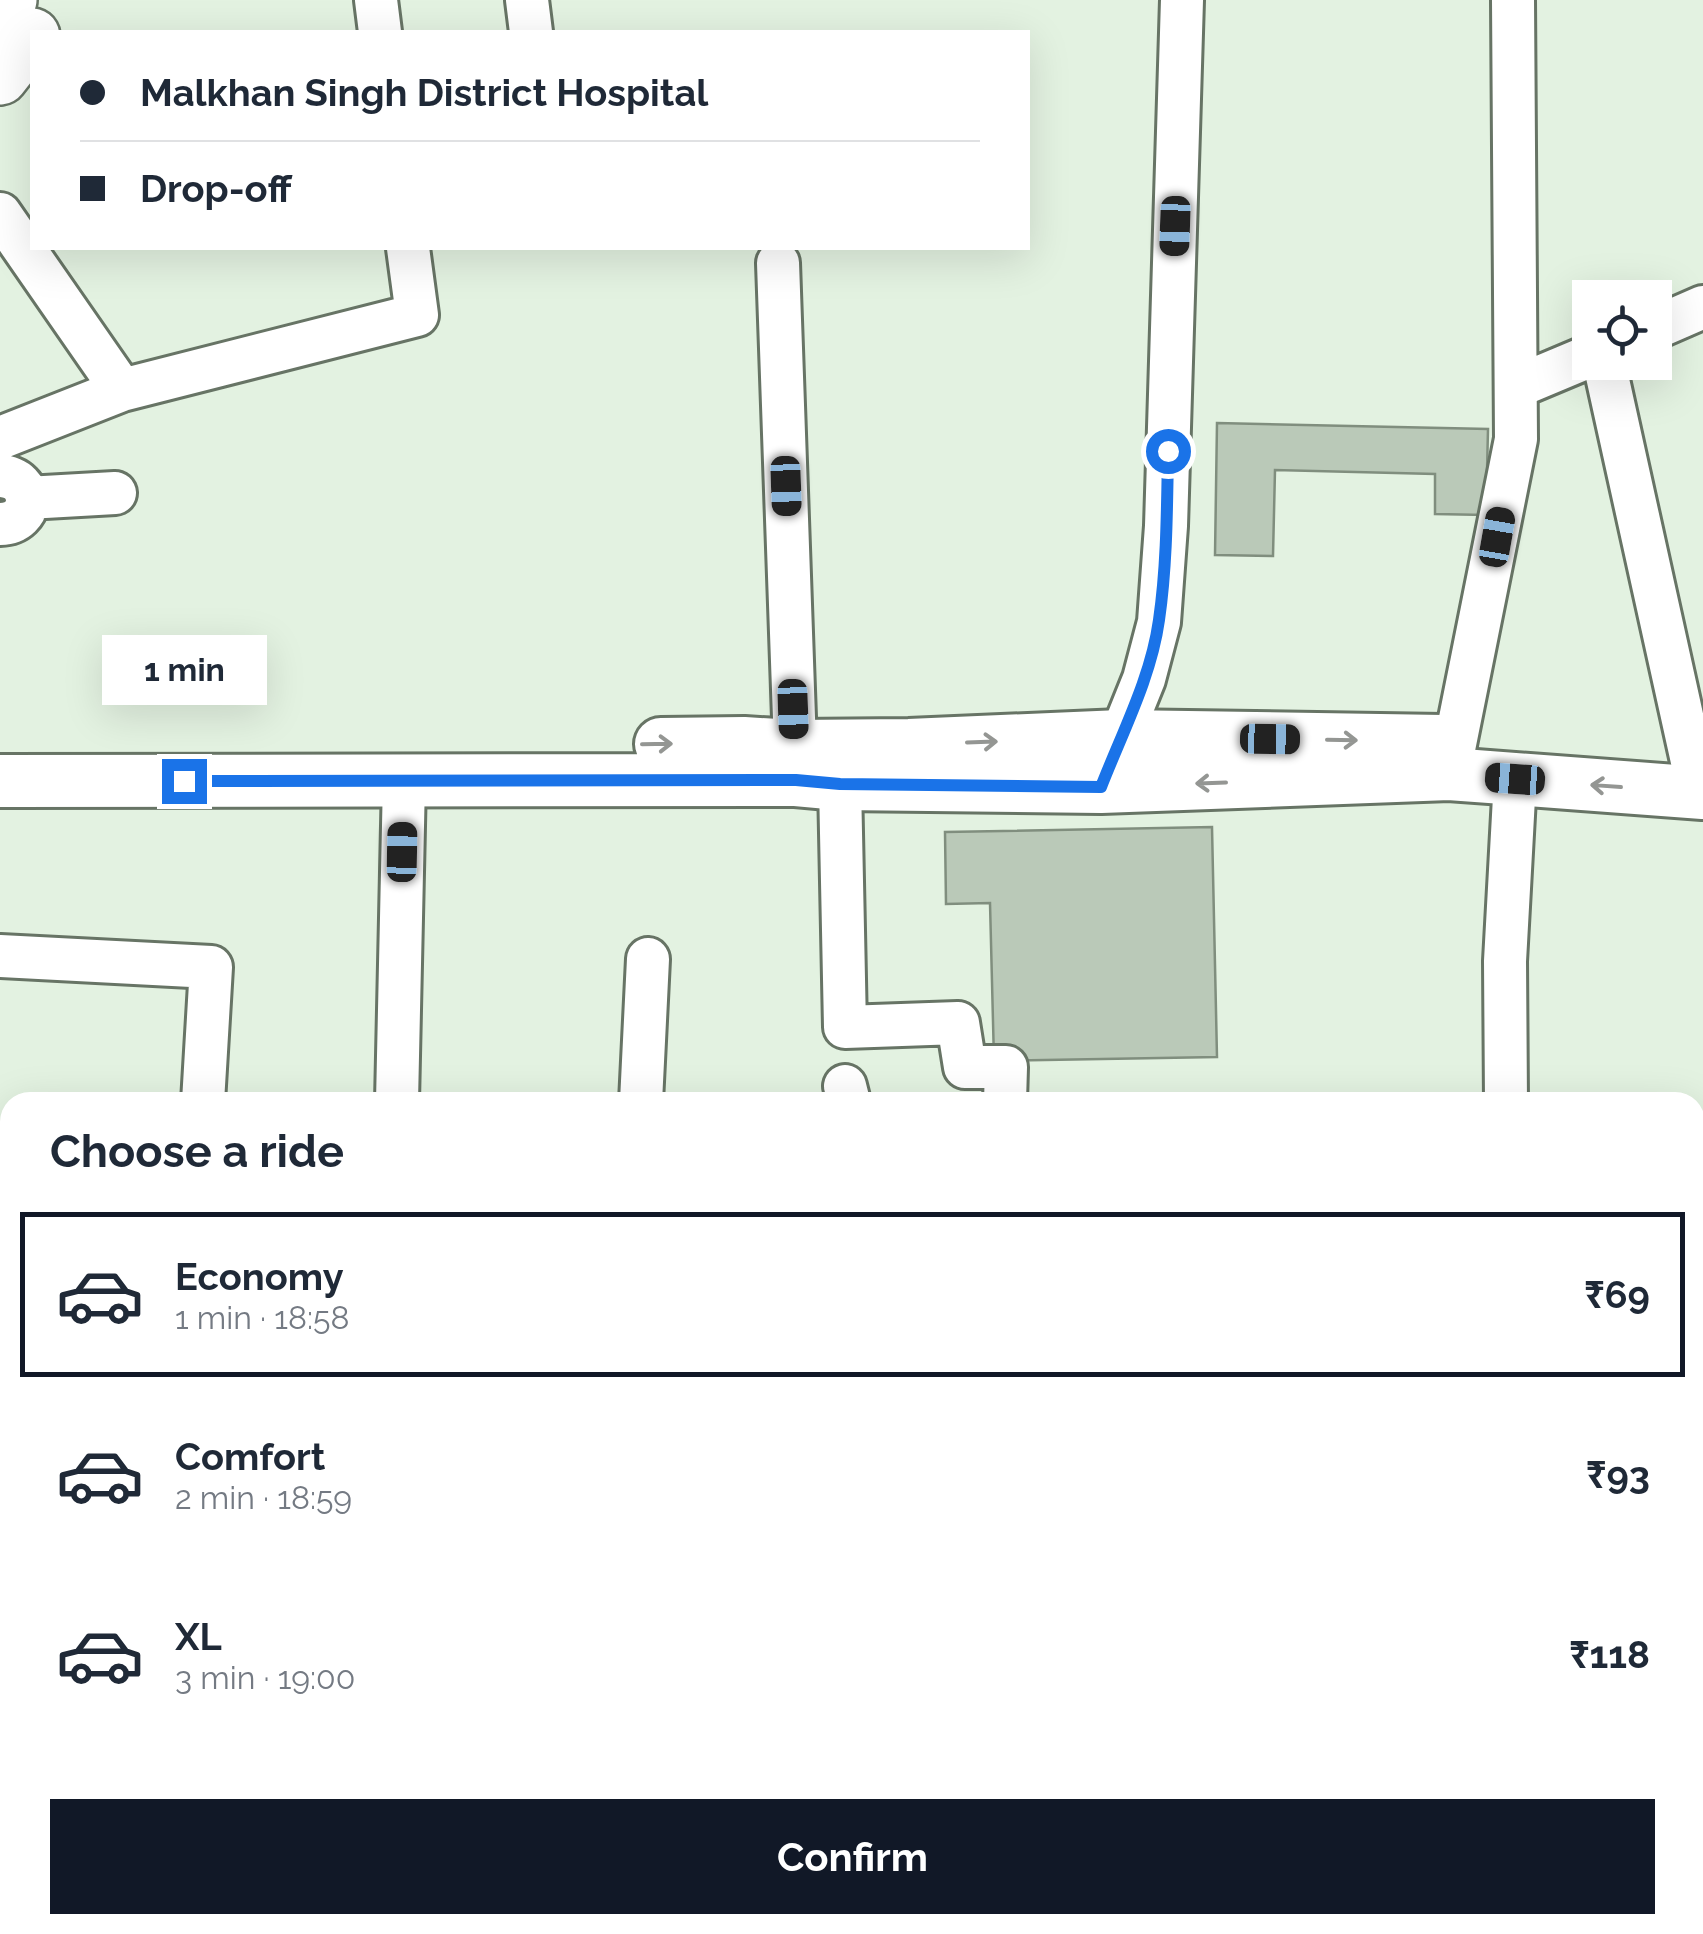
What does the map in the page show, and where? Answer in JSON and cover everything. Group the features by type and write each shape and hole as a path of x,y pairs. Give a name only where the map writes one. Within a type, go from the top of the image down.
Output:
{"main road":[{"path":"0,12 10,0"},
{"path":"37,30 61,0"},
{"path":"0,77 30,39"}],"street":[{"path":"376,0 380,30"},
{"path":"526,0 531,30"},
{"path":"1101,787 1144,679 1159,622 1182,0"},
{"path":"1452,758 1516,439 1513,0"},
{"path":"0,214 122,390"},
{"path":"0,438 122,390 417,314 408,250"},
{"path":"778,263 810,770 844,1027 958,1023 965,1067 1006,1067 1005,1092"},
{"path":"1672,321 1703,307"},
{"path":"1516,387 1572,364"},
{"path":"1608,380 1699,774"},
{"path":"9,499 115,493"},
{"path":"0,750 744,743 810,770 909,745 1121,736 1699,774"},
{"path":"0,782 404,780 810,770 1101,787 1452,758 1515,779 1699,774"},
{"path":"1506,1092 1506,961 1515,779"},
{"path":"398,1092 404,780"},
{"path":"0,956 211,967 204,1092"},
{"path":"641,1092 648,959"}],"building":[{"path":"1217,423 1488,429 1486,515 1435,514 1435,474 1275,470 1273,556 1215,555"},
{"path":"1212,827 1217,1057 994,1061 990,903 946,904 945,832"}],"route":[{"path":"184,781 796,780 1101,787 1144,679 1159,622 1168,451"}]}
